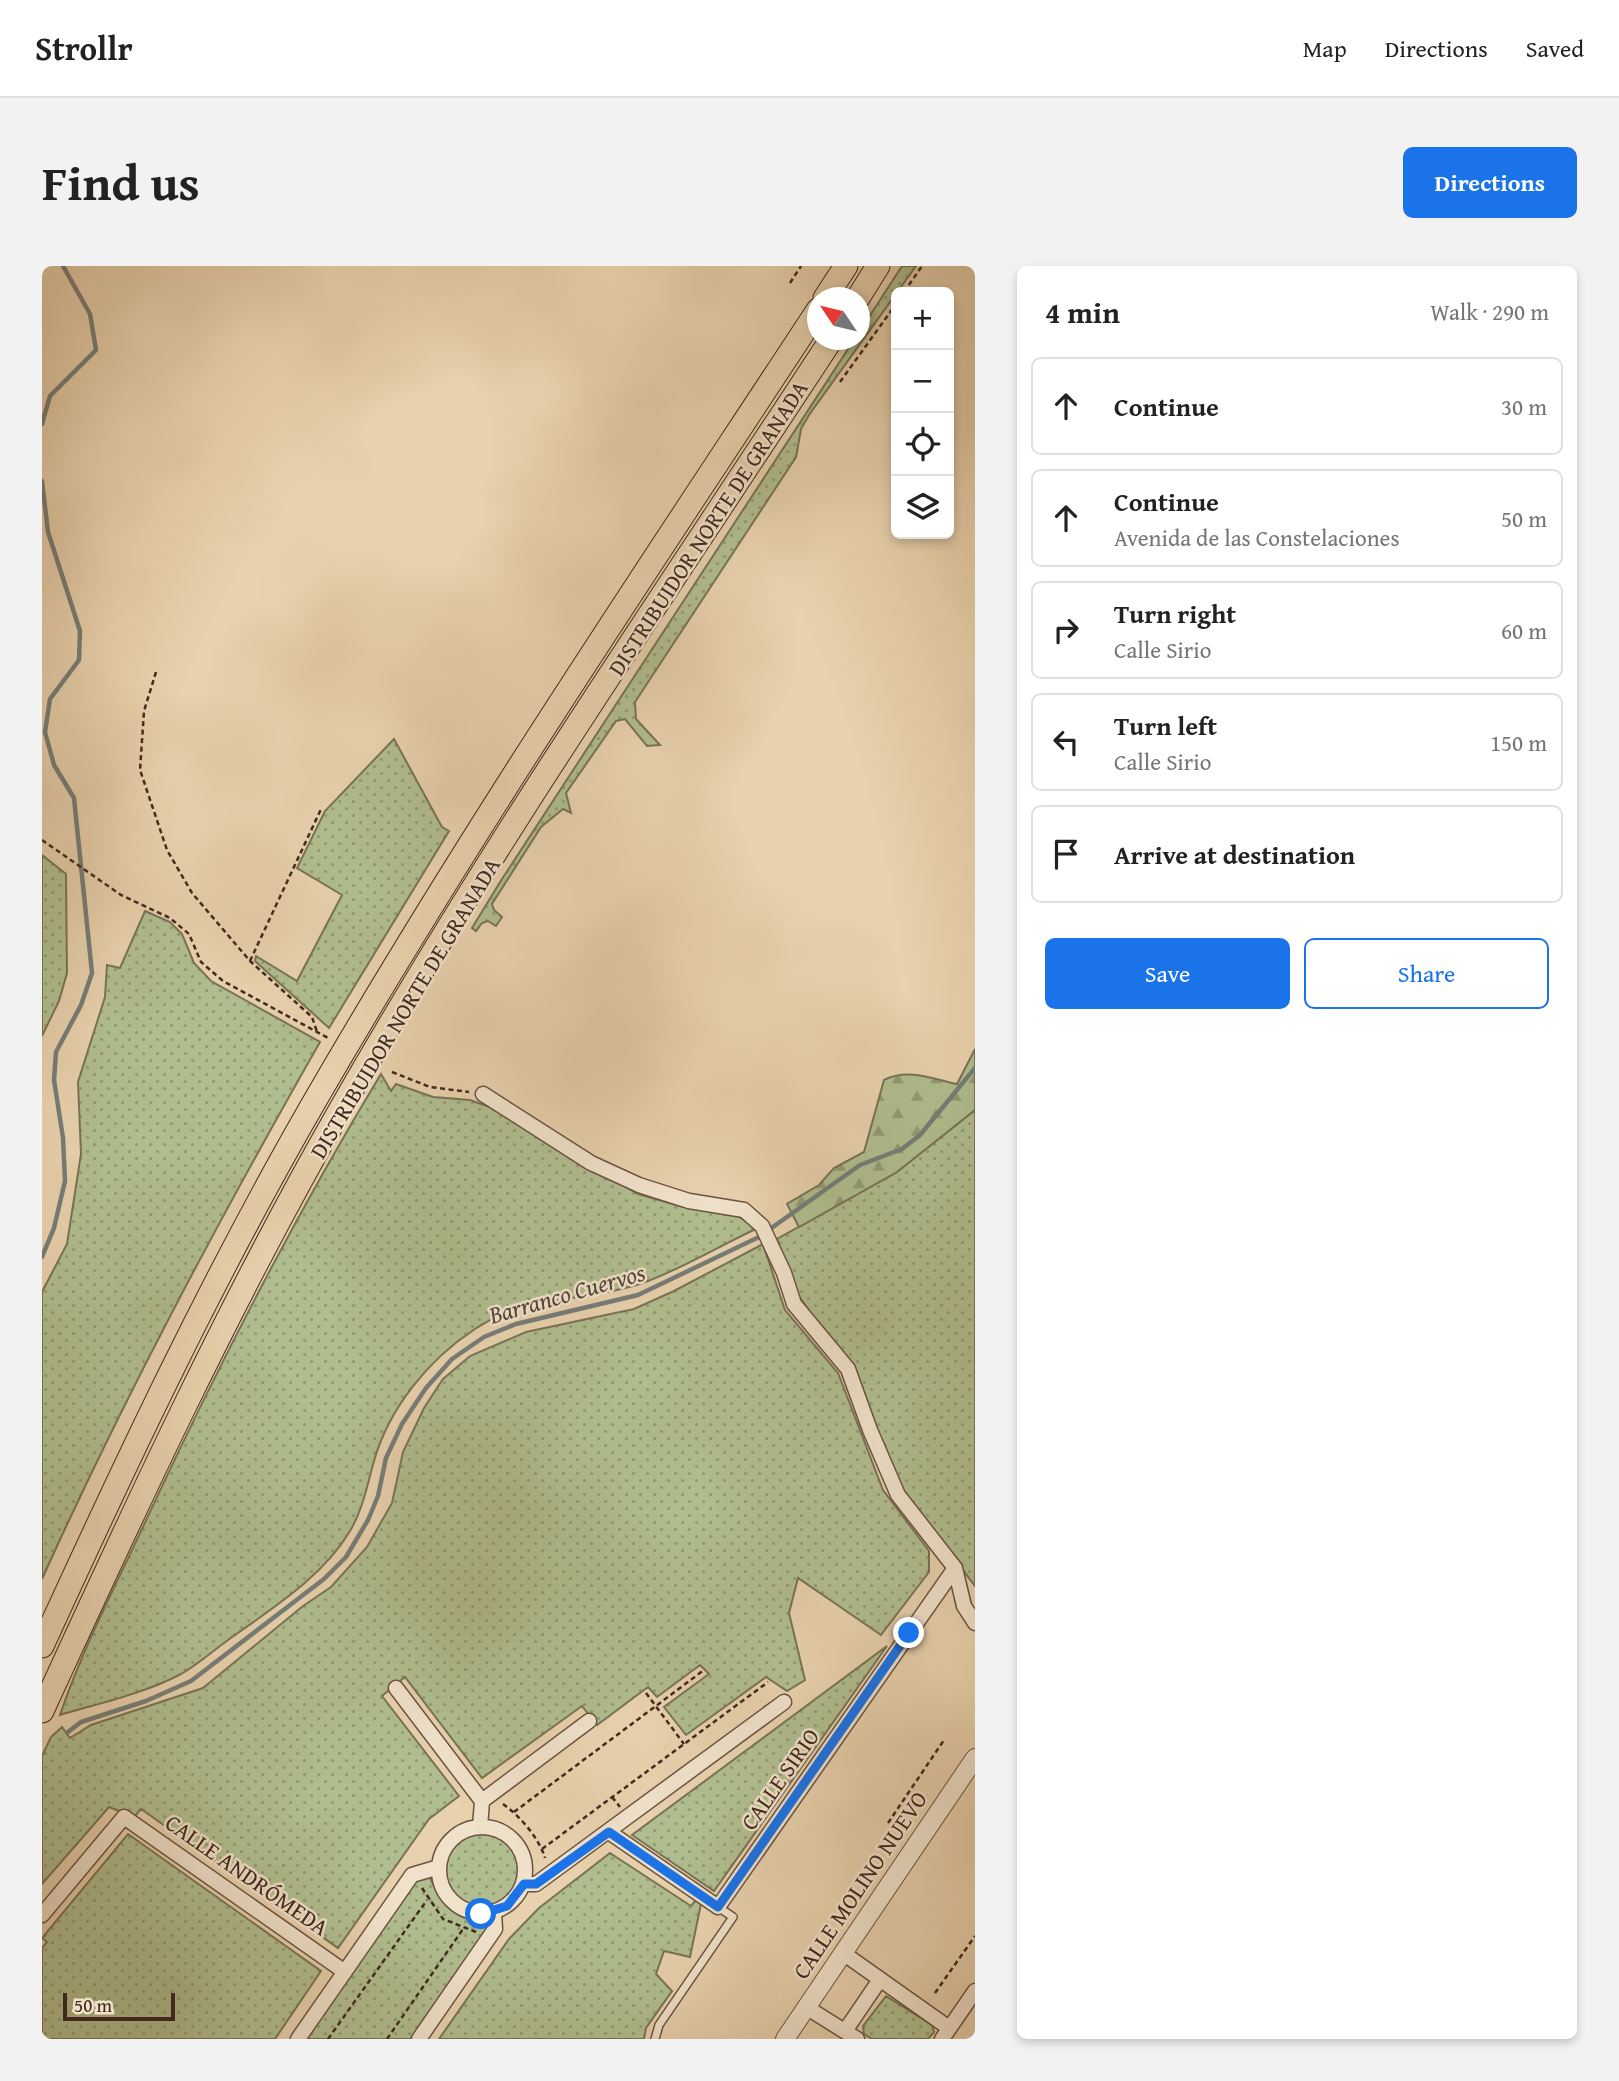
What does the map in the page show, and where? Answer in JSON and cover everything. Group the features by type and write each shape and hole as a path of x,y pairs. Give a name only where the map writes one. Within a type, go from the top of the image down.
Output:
{"main road":[{"path":"832,287 846,266"},
{"path":"865,287 878,266"},
{"name":"DISTRIBUIDOR NORTE DE GRANADA","path":"42,1646 202,1308 317,1097 403,950 519,767 807,325"},
{"name":"DISTRIBUIDOR NORTE DE GRANADA","path":"42,1711 150,1474 230,1313 338,1113 436,949 825,350"}],"street":[{"path":"482,1094 591,1163 639,1185 689,1201 744,1210 762,1226 794,1304 848,1369 898,1495 955,1568 964,1606 975,1623"},
{"name":"CALLE SIRIO","path":"718,1907 955,1568"},
{"path":"396,1688 482,1801 480,1827"},
{"path":"524,1884 536,1884 784,1702"},
{"path":"482,1801 589,1721"},
{"name":"CALLE MOLINO NUEVO","path":"785,2039 973,1766"},
{"name":"CALLE ANDRÓMEDA","path":"42,1915 124,1816 345,1972"},
{"path":"480,1827 507,1834 524,1856 524,1884 507,1906 494,1912 467,1911 455,1904 443,1887 439,1867 448,1844 457,1835 480,1827"},
{"path":"609,1832 718,1907"},
{"path":"298,2039 412,1875 439,1867"},
{"path":"419,2039 495,1929 494,1912"},
{"path":"843,1953 945,2034 975,1991"},
{"path":"806,2007 851,2035 879,1981"}],"lane":[{"path":"655,2039 659,2025 733,1917 718,1907"}],"path":[{"path":"790,283 801,266"},
{"path":"907,287 922,266"},
{"path":"840,382 891,311"},
{"path":"156,672 144,711 140,770 167,850 192,893 250,961 312,1017 317,1032"},
{"path":"250,961 322,807"},
{"path":"42,841 121,895 170,918 189,934 201,962 223,981 330,1039"},
{"path":"391,1072 430,1087 482,1094"},
{"path":"514,1812 704,1670"},
{"path":"542,1849 768,1682"},
{"path":"646,1693 684,1744"},
{"path":"739,1703 744,1709"},
{"path":"888,1823 944,1740"},
{"path":"612,1797 622,1810"},
{"path":"500,1802 514,1812 542,1849 548,1865"},
{"path":"418,1879 427,1900 443,1919 463,1929 483,1933"},
{"path":"330,2038 427,1900"},
{"path":"387,2039 463,1929"},
{"path":"935,1993 975,1936"}],"green space":[{"path":"902,266 916,266 901,287 891,287 891,301 870,330 870,316"},
{"path":"847,350 856,350 801,429 796,457 635,702 636,719 660,745 647,746 625,719 616,721 566,793 571,813 563,809 541,827 492,904 502,917 496,926 488,921 482,923 476,931 472,928"},
{"path":"394,739 442,827 449,831 329,1028 255,961 256,956 297,981 342,895 297,868 325,811"},
{"path":"42,855 66,874 67,973 59,1001 42,1036"},
{"path":"145,911 170,922 182,934 194,963 211,981 320,1042 175,1308 106,1442 42,1579 42,1292 67,1244 81,1154 78,1082 105,997 107,965 120,968"},
{"path":"975,1049 975,1110 897,1172 799,1227 787,1204 819,1185 834,1168 864,1152 884,1080 911,1075 957,1084"},
{"path":"381,1074 391,1091 396,1084 433,1097 470,1100 498,1110 638,1194 683,1207 730,1212 758,1228 648,1281 627,1288 537,1304 495,1318 475,1329 427,1370 400,1404 381,1441 361,1506 350,1531 325,1564 310,1578 181,1674 137,1693 60,1715 101,1614 230,1348 318,1182"},
{"path":"975,1110 975,1586 896,1482 842,1357 796,1292 777,1239 897,1172"},
{"path":"763,1244 785,1310 838,1373 883,1490 929,1551 929,1572 881,1635 798,1578 789,1613 805,1680 787,1691 766,1677 686,1735 664,1707 709,1674 700,1665 657,1697 648,1687 597,1725 582,1706 482,1778 405,1677 382,1696 459,1796 429,1819 338,1948 141,1809 134,1817 109,1807 42,1884 42,1756 51,1737 62,1727 70,1738 91,1725 203,1688 303,1606 331,1587 367,1547 392,1503 403,1452 424,1408 443,1379 470,1356 526,1332 634,1309"},
{"path":"887,1646 714,1891 632,1835"},
{"path":"128,1834 321,1971 275,2039 42,2039 42,1948 47,1942 42,1938"},
{"path":"482,1834 496,1837 508,1845 516,1857 519,1871 516,1885 508,1897 496,1905 482,1908 468,1905 456,1897 448,1885 445,1871 448,1857 456,1845 468,1837"},
{"path":"610,1853 691,1906 696,1900 701,1904 690,1957 664,1951 656,1974 672,1991 646,2028 644,2039 439,2039 509,1939 539,1908"},
{"path":"429,1875 444,1903 467,1917 489,1921 488,1932 412,2039 303,2039 414,1879"},
{"path":"886,1996 932,2025 934,2032 928,2039 872,2039 864,2034 863,2026"}],"waterway":[{"path":"42,424 50,396 96,350 90,314 63,266"},
{"path":"42,481 48,532 80,631 79,660 50,699 45,732 54,765 74,798 92,973 81,1005 56,1052 54,1080 63,1138 65,1181 54,1228 42,1257"},
{"name":"Barranco Cuervos","path":"68,1732 81,1722 146,1701 191,1681 324,1579 346,1557 368,1520 378,1496 386,1458 402,1424 426,1388 452,1359 484,1337 516,1324 638,1295 759,1237 860,1165 902,1149 920,1135 975,1068"}],"route":[{"path":"481,1914 507,1906 524,1884 536,1884 609,1832 718,1907 909,1633"}]}
